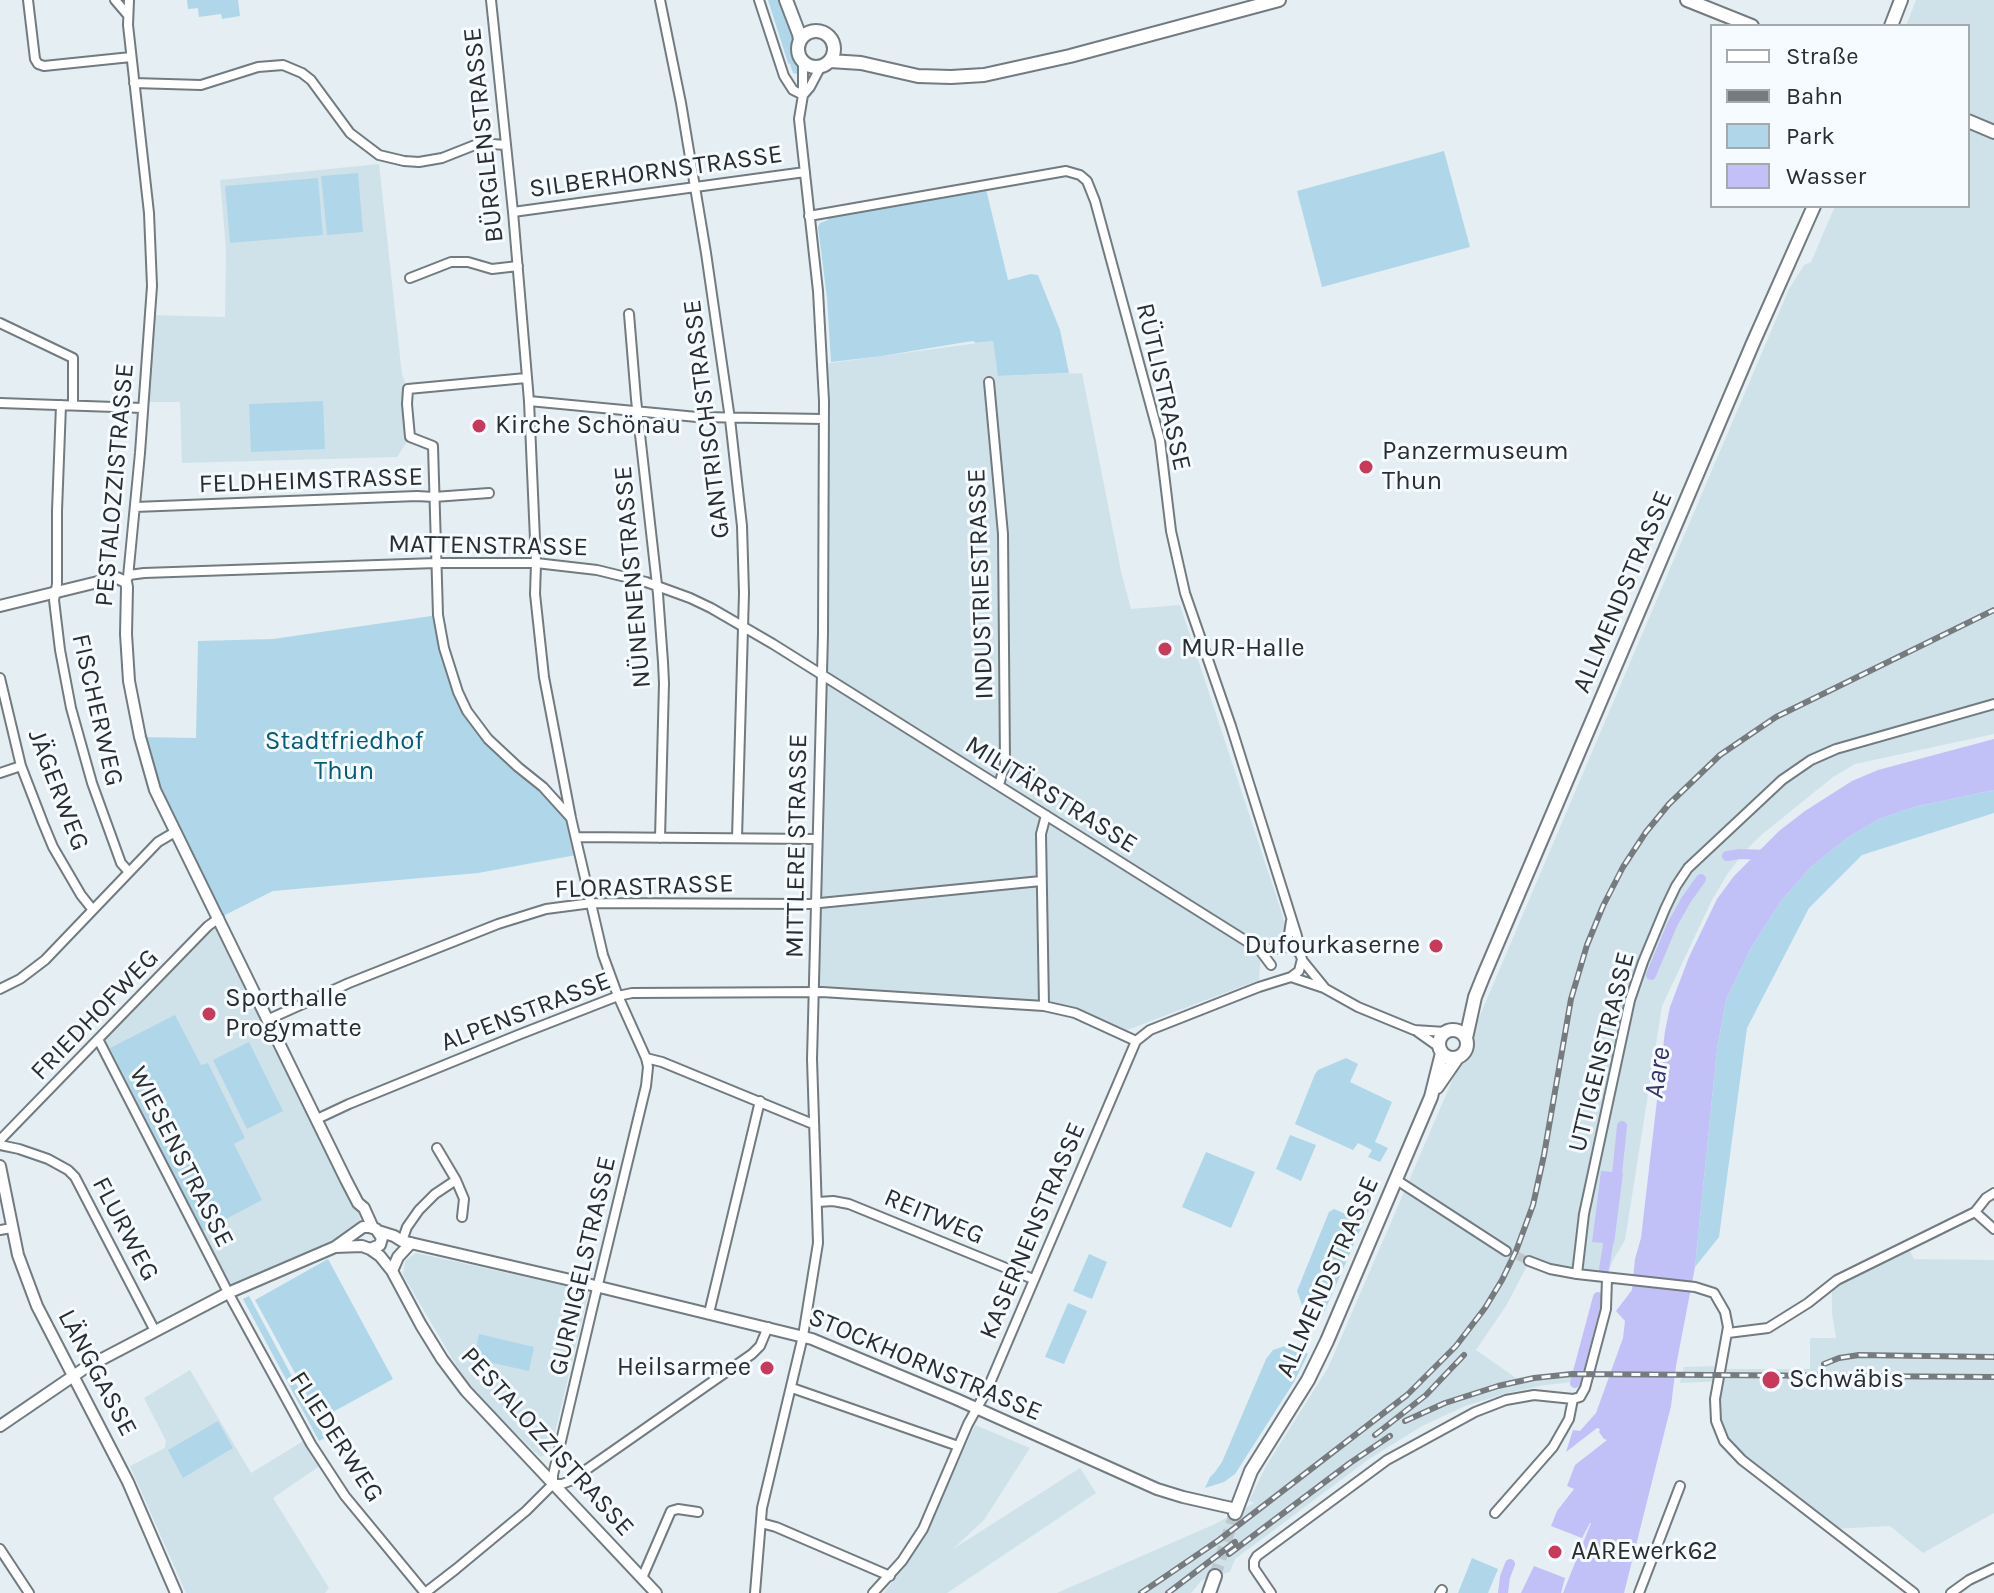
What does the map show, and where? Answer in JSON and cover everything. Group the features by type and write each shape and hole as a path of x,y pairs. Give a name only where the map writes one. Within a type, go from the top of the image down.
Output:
{"main road":[{"path":"788,3 800,40 798,53 803,63 812,68 825,64 861,63 918,76 943,78 984,75 1070,56 1279,0"},
{"path":"1687,0 1747,24"},
{"path":"1892,24 1901,0"},
{"path":"788,3 806,25 829,36 835,47 861,63"},
{"path":"800,40 815,31"},
{"path":"825,64 834,55 835,47"},
{"path":"1970,122 1994,132"},
{"name":"ALLMENDSTRASSE","path":"1466,1038 1475,997 1813,208"},
{"name":"ALLMENDSTRASSE","path":"1448,1031 1475,997"},
{"path":"1448,1031 1461,1032 1466,1038 1466,1050 1457,1058 1449,1058 1440,1050 1441,1037 1448,1031"},
{"name":"ALLMENDSTRASSE","path":"1431,1097 1440,1050"},
{"name":"ALLMENDSTRASSE","path":"1236,1511 1251,1471 1313,1372 1431,1097 1457,1058"},
{"path":"1209,1593 1215,1576"}],"street":[{"path":"28,0 38,64 44,66 131,57"},
{"path":"115,0 127,14"},
{"name":"PESTALOZZISTRASSE","path":"129,0 127,14 152,257 143,408 127,578 126,653 134,709 152,780 175,832 358,1203 364,1208 390,1258 392,1271"},
{"name":"BÜRGLENSTRASSE","path":"491,0 529,401 535,594 544,677 571,818 603,955 646,1058"},
{"name":"GANTRISCHSTRASSE","path":"660,0 696,187 730,419 742,526 743,627 737,838"},
{"path":"759,0 784,76 793,90 803,95"},
{"name":"MITTLERE STRASSE","path":"755,1593 766,1493 803,1336 818,1243 813,1124 824,419 821,325 799,119 803,63"},
{"name":"MITTLERE STRASSE","path":"803,95 825,64"},
{"path":"134,83 201,85 258,67 283,65 311,80 350,133 379,155 419,162 442,158 480,143 505,145"},
{"name":"RÜTLISTRASSE","path":"809,216 1066,171 1080,175 1087,181 1160,440 1171,531 1185,593 1231,726 1301,957"},
{"name":"SILBERHORNSTRASSE","path":"513,212 805,172"},
{"name":"BÜRGLENSTRASSE","path":"410,278 451,262 468,262 492,269 518,266"},
{"name":"NÜNENENSTRASSE","path":"629,314 664,683 660,838"},
{"path":"0,323 73,358 73,405"},
{"path":"526,378 408,389 410,437 433,446 440,629 451,671 467,711 488,739 571,818"},
{"name":"INDUSTRIESTRASSE","path":"989,382 1003,534 1005,764 999,785"},
{"path":"529,401 730,419 824,419"},
{"path":"0,403 143,408"},
{"name":"FISCHERWEG","path":"61,405 57,629 71,708 100,808 121,863 129,872"},
{"name":"FELDHEIMSTRASSE","path":"135,507 489,493"},
{"name":"MATTENSTRASSE","path":"0,606 110,579 153,573 436,563 536,563 597,570 657,586 711,608 821,674"},
{"name":"MILITÄRSTRASSE","path":"821,674 1259,949 1271,966"},
{"name":"JÄGERWEG","path":"0,678 21,766 53,847 93,910"},
{"name":"UTTIGENSTRASSE","path":"1577,1274 1584,1214 1630,1000 1665,909 1688,868 1782,780 1811,760 1836,749 1994,704"},
{"path":"0,773 21,766"},
{"path":"545,790 564,783"},
{"path":"1044,1006 1041,834 1046,815"},
{"path":"0,989 20,979 45,960 158,842 175,832"},
{"path":"577,837 817,839"},
{"name":"FLORASTRASSE","path":"267,1020 338,987 498,924 546,909 592,903 816,904 1041,881"},
{"name":"FRIEDHOFWEG","path":"0,1142 219,918"},
{"path":"1259,987 1267,977 1272,956 1289,934 1292,921"},
{"path":"1259,949 1294,948 1324,988"},
{"path":"1136,1041 1150,1030 1288,978 1299,971 1301,957"},
{"path":"1271,966 1277,975 1324,988 1358,1007 1414,1030 1440,1050"},
{"name":"ALPENSTRASSE","path":"317,1119 618,996 632,993 814,992 1044,1006 1075,1013 1136,1041"},
{"path":"1414,1030 1448,1031"},
{"name":"WIESENSTRASSE","path":"98,1039 228,1293"},
{"name":"KASERNENSTRASSE","path":"873,1593 890,1576 918,1537 958,1446 987,1390 1136,1041"},
{"path":"646,1058 813,1124"},
{"name":"GURNIGELSTRASSE","path":"553,1484 646,1086 646,1058"},
{"path":"709,1313 760,1101"},
{"name":"FLURWEG","path":"0,1142 48,1159 75,1177 155,1331"},
{"path":"437,1148 464,1199 462,1217"},
{"name":"LÄNGGASSE","path":"0,1166 18,1255 37,1306 128,1482 176,1593"},
{"path":"1395,1179 1506,1251"},
{"path":"392,1271 406,1242 407,1227 435,1194 456,1180"},
{"path":"1728,1333 1768,1328 1837,1280 1975,1212 1994,1193"},
{"name":"REITWEG","path":"818,1202 849,1204 1033,1279"},
{"name":"PESTALOZZISTRASSE","path":"358,1203 358,1232"},
{"path":"1975,1212 1994,1229"},
{"path":"0,1426 73,1375 228,1293 335,1247 367,1227 378,1236 377,1248 335,1247"},
{"path":"0,1230 12,1228"},
{"path":"358,1232 357,1242 366,1248"},
{"name":"STOCKHORNSTRASSE","path":"378,1236 394,1236 406,1242 803,1336 841,1349 1157,1489 1236,1511"},
{"name":"PESTALOZZISTRASSE","path":"366,1248 380,1256 392,1271 452,1375 643,1584 656,1593"},
{"path":"1529,1261 1577,1274 1709,1290 1725,1312 1728,1333 1715,1399 1716,1421 1724,1441 1742,1460 1914,1593"},
{"path":"1271,1593 1255,1572 1257,1556 1387,1460 1440,1429 1497,1403 1534,1395 1573,1399 1582,1395 1606,1309 1602,1278"},
{"name":"FLIEDERWEG","path":"228,1293 275,1381 345,1496 430,1591"},
{"path":"430,1591 526,1511 553,1484 570,1481 752,1354 760,1346 768,1327"},
{"path":"792,1388 958,1446"},
{"path":"1495,1513 1553,1447 1569,1419 1573,1399"},
{"path":"1639,1593 1680,1486"},
{"path":"643,1584 671,1511 698,1512"},
{"path":"761,1523 890,1576"},
{"path":"0,1549 29,1593"},
{"path":"1951,1593 1994,1568"}],"shaded area":[{"path":"1916,0 1994,0 1994,734 1855,764 1833,777 1760,836 1728,873 1662,1006 1625,1240 1609,1270 1598,1277 1529,1262 1506,1306 1476,1350 1519,1380 1575,1370 1572,1382 1508,1393 1465,1406 1422,1426 1369,1459 1235,1559 1230,1572 1202,1580 1191,1593 1057,1593 1215,1524 1254,1503 1249,1501 1266,1466 1328,1368 1458,1067 1472,1054 1475,1027 1789,289 1804,265 1811,262 1834,208 1970,208 1970,24 1907,24"},
{"path":"379,164 402,375 408,389 410,437 397,457 182,463 180,402 144,402 150,315 225,317 226,249 220,180"},
{"path":"993,341 999,376 1082,373 1131,609 1180,605 1287,929 1261,952 1259,980 1119,1033 1056,1007 814,992 823,364"},
{"path":"219,918 358,1203 360,1220 360,1230 228,1293 98,1039"},
{"path":"1907,1245 1914,1259 1994,1260 1994,1513 1923,1553 1890,1526 1832,1529 1733,1452 1716,1421 1724,1381 1680,1383 1684,1367 1810,1369 1810,1338 1836,1338 1832,1284"},
{"path":"416,1253 589,1291 550,1453 540,1457 469,1387 403,1275 405,1261"},
{"path":"190,1370 251,1473 305,1440 321,1465 273,1498 329,1588 325,1593 186,1593 130,1466 165,1448 166,1441 144,1398"},
{"path":"975,1425 1030,1448 984,1520 953,1549 1080,1468 1096,1493 947,1593 884,1593 931,1523"}],"green space":[{"path":"187,0 238,0 240,16 222,19 221,14 199,17 198,8 188,9"},
{"path":"768,0 778,0 794,27 794,51 801,75 793,73 788,63"},
{"path":"1444,151 1470,247 1322,287 1297,191"},
{"path":"358,173 363,232 327,235 321,176"},
{"path":"318,178 323,235 230,243 225,186"},
{"path":"986,189 1008,280 1038,275 1060,330 1069,373 998,376 993,341 966,342 831,362 820,223 828,217"},
{"path":"323,401 325,449 251,452 249,404"},
{"name":"Stadtfriedhof Thun","path":"438,615 451,671 477,725 571,818 576,855 478,873 273,891 219,918 175,832 140,737 196,738 198,641 273,639"},
{"path":"1994,790 1994,813 1862,855 1809,908 1747,1028 1719,1237 1695,1267 1717,1049 1726,1000 1751,948 1781,901 1811,867 1847,838 1879,819 1914,807"},
{"path":"175,1015 201,1065 208,1063 245,1138 234,1144 262,1200 203,1231 110,1048"},
{"path":"249,1042 283,1111 247,1129 213,1060"},
{"path":"1346,1058 1358,1064 1350,1082 1392,1102 1375,1142 1388,1148 1380,1162 1368,1157 1372,1150 1358,1143 1353,1150 1295,1124 1318,1070"},
{"path":"1290,1135 1316,1145 1301,1181 1276,1169"},
{"path":"1206,1152 1255,1172 1231,1228 1182,1207"},
{"path":"1334,1209 1362,1221 1369,1210 1322,1317 1302,1305 1297,1291 1329,1212"},
{"path":"1089,1254 1107,1262 1092,1299 1073,1291"},
{"path":"328,1259 393,1379 320,1419 255,1300"},
{"path":"249,1296 325,1438 319,1441 243,1299"},
{"path":"1068,1303 1087,1311 1064,1364 1045,1357"},
{"path":"479,1334 534,1347 529,1371 474,1359"},
{"path":"1285,1346 1308,1354 1294,1382 1235,1474 1224,1482 1205,1488 1222,1462 1266,1359 1273,1350"},
{"path":"218,1421 233,1448 183,1478 168,1450"},
{"path":"1472,1558 1498,1569 1488,1593 1458,1593"}],"water":[{"path":"1994,739 1994,790 1914,807 1879,819 1847,838 1811,867 1781,901 1751,948 1726,1000 1717,1049 1695,1267 1671,1406 1624,1593 1563,1593 1591,1523 1582,1538 1551,1526 1557,1511 1574,1489 1567,1486 1575,1465 1607,1440 1597,1428 1566,1452 1573,1430 1580,1431 1596,1413 1623,1338 1625,1321 1616,1311 1632,1290 1670,1007 1689,957 1717,899 1734,876 1779,831 1852,781 1878,770"},
{"path":"1601,1171 1623,1173 1614,1244 1592,1242"},
{"path":"1534,1566 1565,1578 1561,1593 1521,1593"}],"waterway":[{"path":"1727,856 1769,855"},
{"path":"1651,975 1672,925 1701,879"},
{"path":"1616,1184 1622,1126"},
{"path":"1604,1269 1610,1232"},
{"path":"1575,1383 1598,1297"},
{"path":"1503,1593 1510,1564"}],"tunnel":[{"path":"1506,1251 1529,1261"},
{"path":"1215,1576 1235,1513"}],"railway":[{"path":"1141,1593 1219,1540 1407,1395 1456,1346 1485,1308 1516,1251 1533,1205 1571,999 1587,945 1623,867 1669,804 1720,755 1776,717 1994,610"},
{"path":"1375,1435 1426,1395 1464,1355"},
{"path":"1824,1364 1859,1355 1994,1357"},
{"path":"1405,1421 1445,1403 1498,1386 1572,1374 1994,1377"},
{"path":"1229,1554 1390,1436"},
{"path":"1168,1593 1235,1542"}],"place":[{"name":"Kirche Schönau","path":"479,426"},
{"name":"Panzermuseum Thun","path":"1366,467"},
{"name":"MUR-Halle","path":"1165,649"},
{"name":"Dufourkaserne","path":"1436,946"},
{"name":"Sporthalle Progymatte","path":"209,1014"},
{"name":"Heilsarmee","path":"767,1368"},
{"name":"Schwäbis","path":"1771,1380"},
{"name":"AAREwerk62","path":"1555,1552"}],"water label":[{"name":"Aare","path":"1658,1073"}]}
